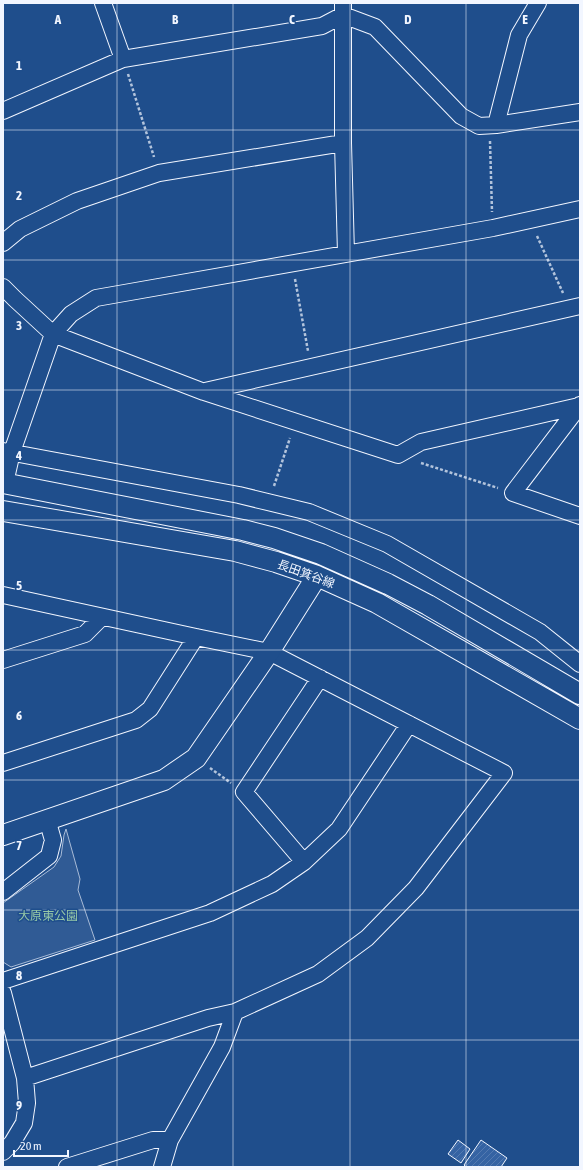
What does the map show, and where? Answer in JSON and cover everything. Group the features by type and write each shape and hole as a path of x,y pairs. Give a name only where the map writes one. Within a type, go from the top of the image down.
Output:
{"street":[{"path":"103,3 123,59"},
{"path":"496,125 519,34 538,3"},
{"path":"3,111 123,59 322,26 343,9"},
{"path":"343,9 375,27 461,116 479,126 496,125 580,112"},
{"path":"343,9 343,143 346,254"},
{"path":"3,243 20,229 77,201 159,173 343,143"},
{"path":"4,483 8,452 53,334 71,314 96,298 493,228 580,209"},
{"path":"3,286 53,334 204,392 398,455 421,442 580,406"},
{"path":"204,392 575,307"},
{"path":"580,406 513,493 580,516"},
{"path":"8,452 239,495 309,512 386,544 540,632 580,664"},
{"name":"長田箕谷線","path":"4,483 243,530 274,538 321,554 388,584 428,605 580,694"},
{"name":"長田箕谷線","path":"3,511 235,551 276,562 317,576 377,603 580,720"},
{"path":"3,835 164,780 196,758 269,652 317,576"},
{"path":"3,595 196,638 269,652 504,773 416,888 367,938 318,974 235,1012 208,1018 25,1078"},
{"path":"3,660 85,634 102,617"},
{"path":"3,763 136,720 150,709 196,638"},
{"path":"304,862 244,792 320,678"},
{"path":"3,981 210,913 272,884 304,862 339,829 410,724"},
{"path":"3,892 49,856 53,840 47,819"},
{"path":"3,992 25,1078 27,1103 24,1123 12,1143 3,1152"},
{"path":"162,1167 170,1140 222,1047 235,1012"},
{"path":"67,1167 153,1140 170,1140"}],"path":[{"path":"123,59 159,173"},
{"path":"493,228 490,136 496,125"},
{"path":"530,220 575,307"},
{"path":"292,264 311,367"},
{"path":"269,502 296,421"},
{"path":"398,455 513,493"},
{"path":"196,758 244,792"}],"shaded area":[{"name":"大原東公園","path":"66,829 80,879 78,890 95,940 11,967 3,962 3,903 54,867 61,856"}],"building":[{"path":"458,1140 470,1149 461,1163 448,1154"},
{"path":"481,1140 507,1158 501,1167 466,1167 464,1165"}]}
